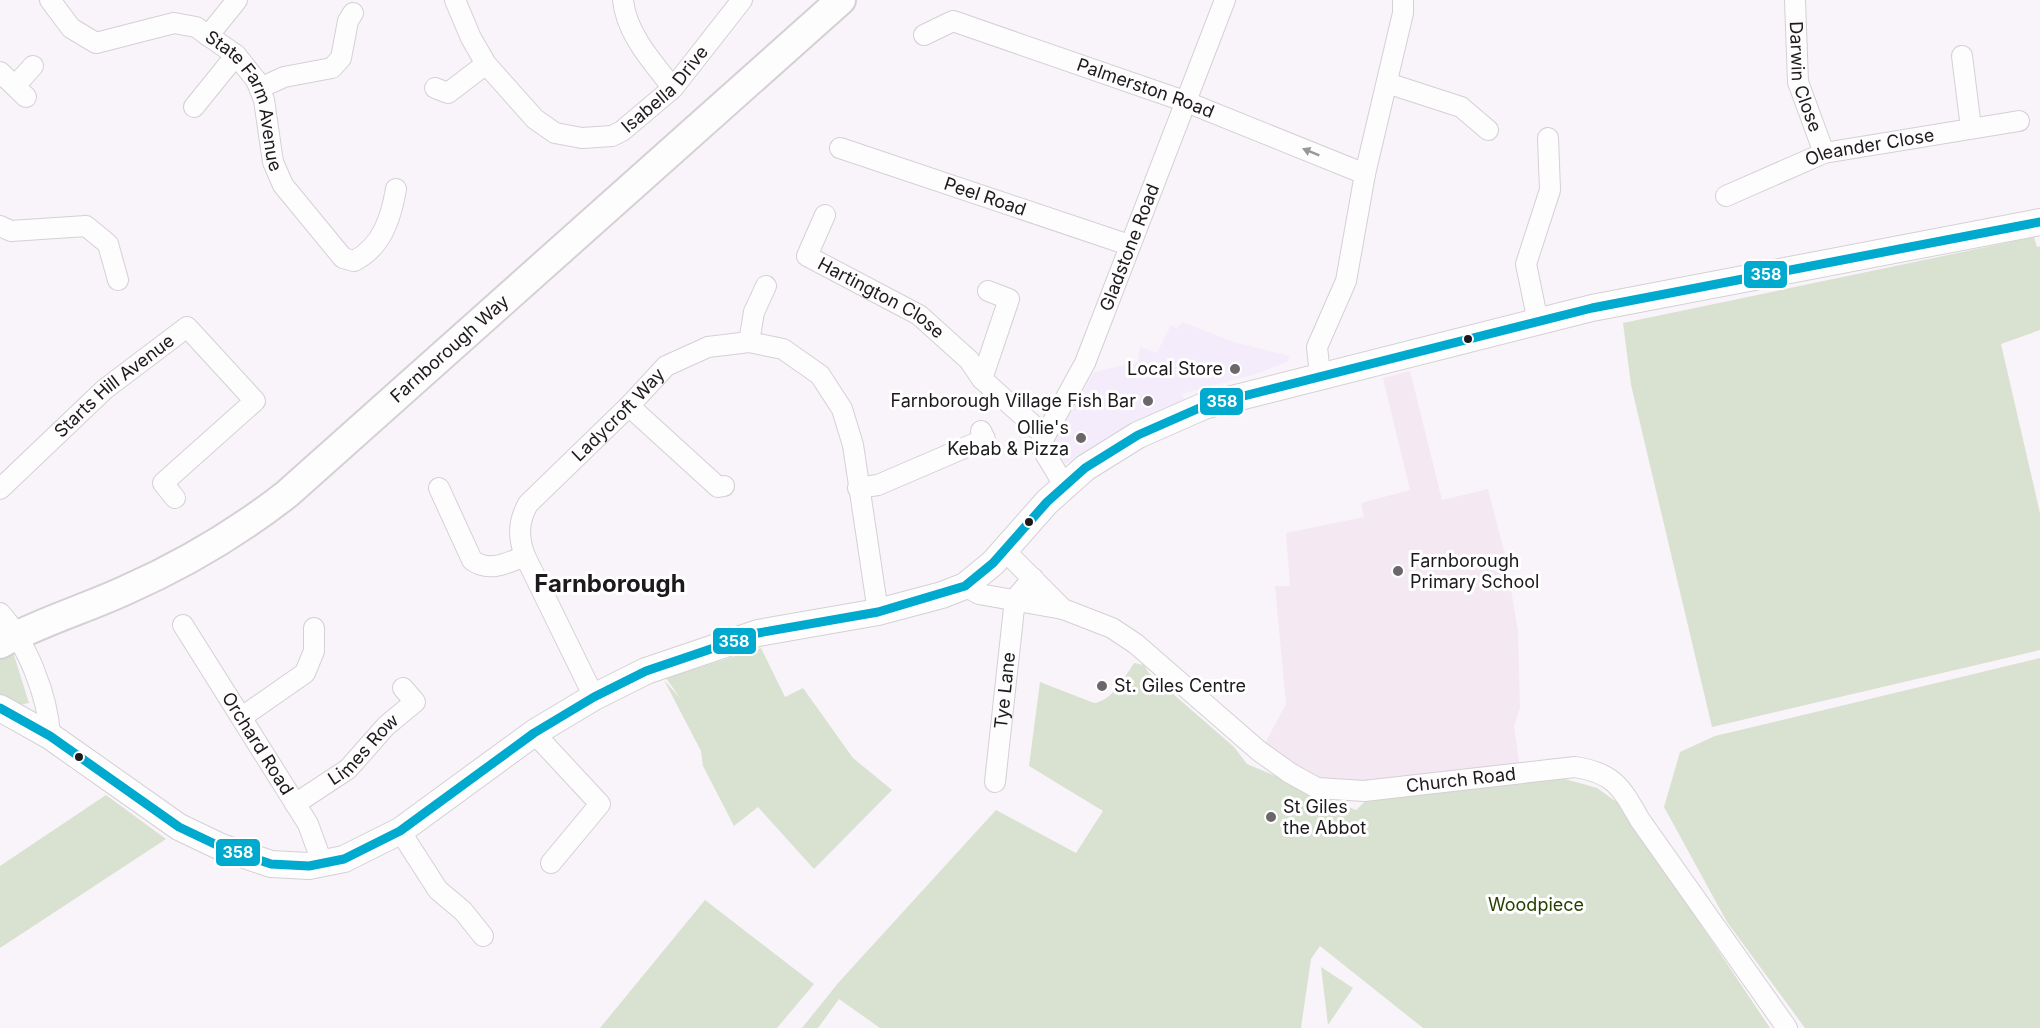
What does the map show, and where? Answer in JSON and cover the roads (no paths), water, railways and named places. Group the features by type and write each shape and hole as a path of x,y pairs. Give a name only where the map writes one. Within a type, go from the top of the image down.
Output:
{"highway":[{"name":"Farnborough Way","path":"6,638 124,591 186,562 227,539 288,494 840,0"}],"main road":[{"path":"0,708 51,736 179,827 200,838 271,864 323,865 344,859 400,831 534,733 594,697 646,671 758,633 878,612 965,586 984,572 1005,551 1064,485 1117,447 1179,415 1320,375 1592,308 2040,222"}],"street":[{"name":"State Farm Avenue","path":"50,0 71,28 96,43 174,23 196,27 236,55 260,88 264,100 273,162 278,175 307,217 343,258 354,261 375,244 388,222 396,189"},
{"path":"208,36 237,0"},
{"name":"Isabella Drive","path":"455,0 486,64 535,119 546,129 563,136 582,138 612,136 622,131 673,88 742,0"},
{"path":"623,0 624,9 638,40 673,88"},
{"name":"Gladstone Road","path":"1044,435 1085,363 1184,100 1225,0"},
{"path":"1320,375 1317,347 1346,281 1365,174 1403,14 1403,0"},
{"name":"Darwin Close","path":"1795,0 1797,82 1824,153"},
{"path":"260,88 284,77 332,68 341,58 348,21 353,13"},
{"name":"Palmerston Road","path":"924,35 953,21 1184,100 1365,174"},
{"path":"194,107 216,94 236,55"},
{"path":"1962,56 1971,128"},
{"path":"435,88 448,93 486,64"},
{"path":"0,72 20,92 33,66"},
{"path":"1387,83 1461,107 1488,130"},
{"name":"Oleander Close","path":"1726,196 1824,153 2019,121"},
{"path":"1538,322 1526,264 1550,190 1548,138"},
{"name":"Peel Road","path":"840,148 1129,245"},
{"name":"Hartington Close","path":"825,215 807,256 919,315 969,360 982,379 1044,435"},
{"path":"0,226 11,231 86,226 108,244 118,280"},
{"path":"749,342 754,312 766,286"},
{"path":"982,379 1009,299 988,291"},
{"name":"Starts Hill Avenue","path":"0,489 105,388 187,327 255,401 163,483 175,498"},
{"name":"Ladycroft Way","path":"594,697 525,556 519,531 528,504 629,406 666,366 708,347 749,342 783,349 820,375 842,409 853,445 878,612"},
{"path":"629,406 718,486 723,486"},
{"path":"858,488 878,485 985,439 981,431"},
{"path":"1044,435 1040,445 1041,450 1064,485"},
{"path":"439,488 472,560 480,566 489,567 525,556"},
{"name":"Church Road","path":"1005,551 1063,609"},
{"path":"1015,599 1033,578"},
{"name":"Church Road","path":"965,586 979,594 1063,609 1112,628 1136,644 1259,751 1290,773 1317,788 1364,791 1575,768 1598,771 1623,789 1640,819 1787,1028"},
{"name":"Tye Lane","path":"995,782 1015,599"},
{"path":"0,613 6,638 50,720 51,736"},
{"name":"Orchard Road","path":"183,626 242,717 312,833 323,865"},
{"path":"242,717 305,673 314,651 314,628"},
{"name":"Limes Row","path":"295,804 348,769 386,726 415,702 403,688"},
{"path":"534,733 600,804 551,863"},
{"path":"400,831 438,890 463,910 483,936"}],"place":[{"name":"Local Store","path":"1235,369"},
{"name":"Farnborough Village Fish Bar","path":"1148,401"},
{"name":"Ollie's Kebab & Pizza","path":"1081,438"},
{"name":"Farnborough Primary School","path":"1398,571"},
{"name":"St. Giles Centre","path":"1102,686"},
{"name":"St Giles the Abbot","path":"1271,817"}],"district":[{"name":"Farnborough","path":"610,584"}],"park label":[{"name":"Woodpiece","path":"1536,905"}]}
